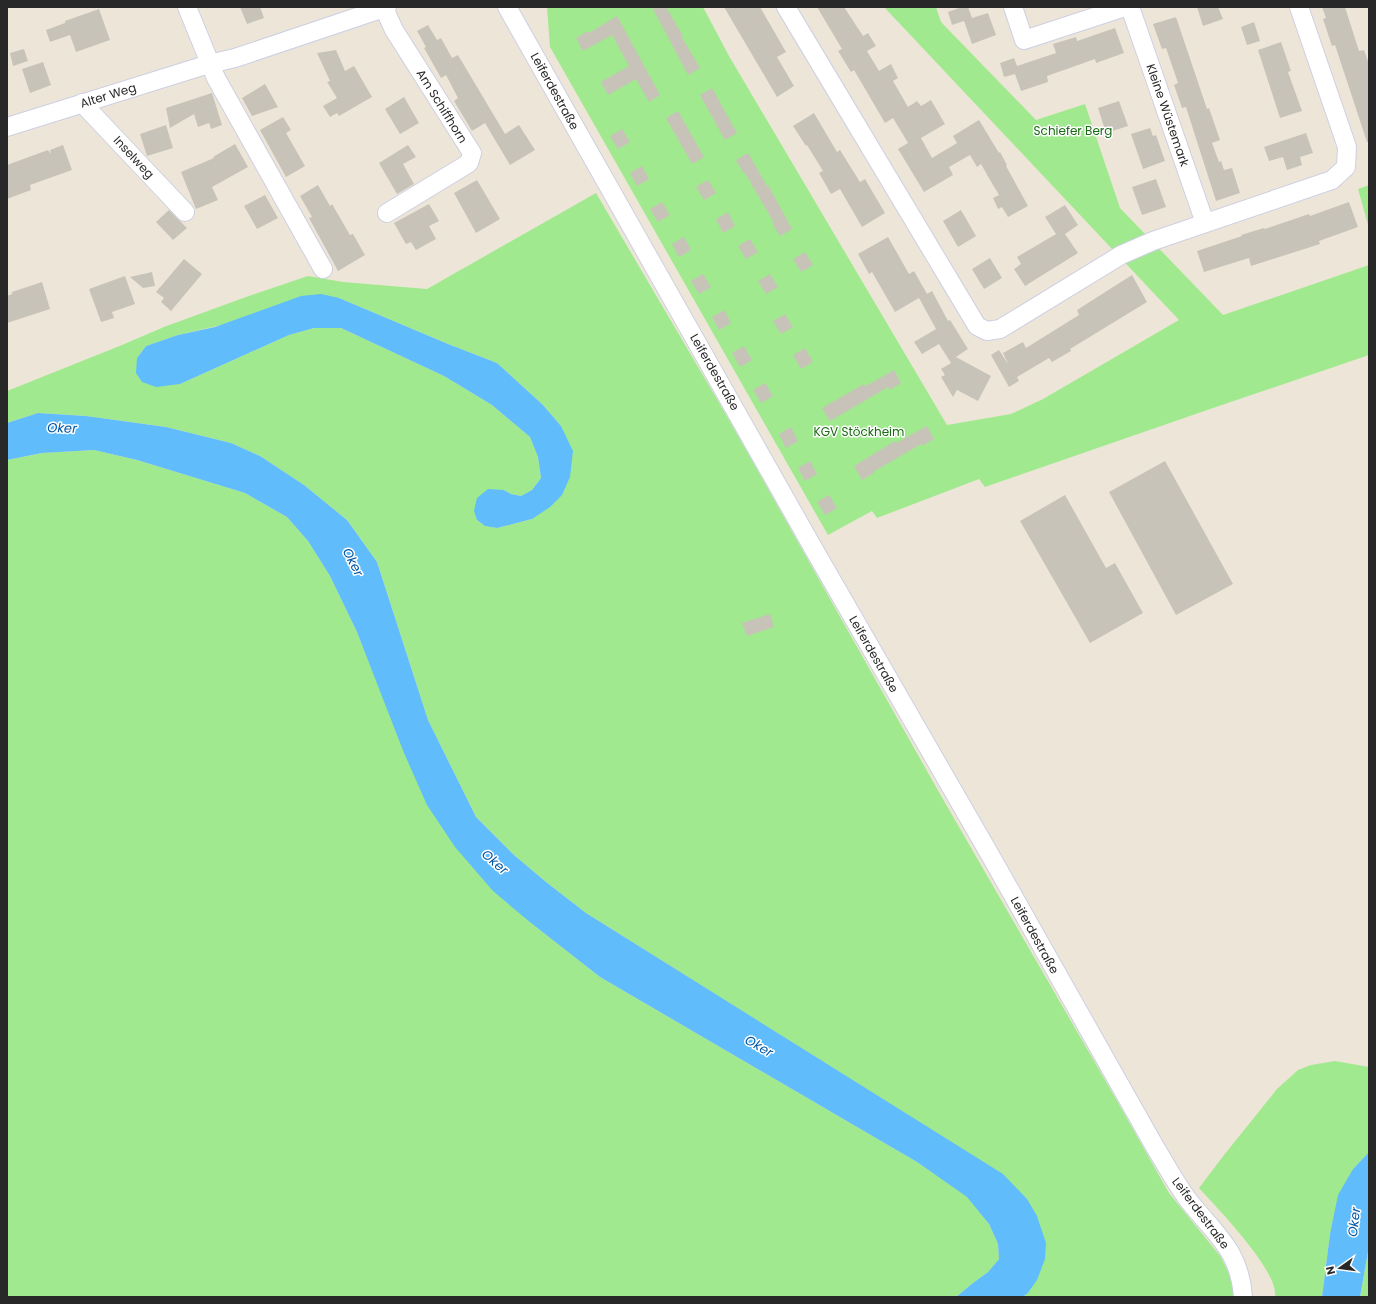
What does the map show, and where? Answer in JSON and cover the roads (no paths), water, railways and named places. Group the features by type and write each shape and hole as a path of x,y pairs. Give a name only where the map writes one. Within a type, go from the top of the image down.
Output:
{"street":[{"path":"187,7 209,64 219,85 323,269"},
{"name":"Leiferdestraße","path":"507,7 816,553 997,867 1154,1147 1179,1187 1226,1244 1238,1268 1243,1297"},
{"path":"786,7 977,326 987,331 1000,329 1121,256 1153,241 1332,180 1346,167 1347,147 1299,7"},
{"path":"1013,7 1024,40 1125,7"},
{"name":"Kleine Wüstemark","path":"1130,7 1205,223"},
{"path":"209,64 235,58 386,8"},
{"name":"Am Schiffhorn","path":"386,8 394,30 472,153 469,163 387,213"},
{"name":"Alter Weg","path":"7,127 209,64"},
{"name":"Inselweg","path":"82,103 186,212"}],"water":[{"path":"321,294 339,298 497,363 543,405 561,426 573,451 570,477 562,495 550,507 532,519 497,528 485,526 477,520 474,511 477,498 488,489 504,490 511,494 521,496 532,490 541,478 538,457 530,437 492,405 444,376 341,328 314,328 289,335 180,384 156,387 142,382 136,373 137,358 146,346 178,335 215,327 301,296"},
{"name":"Oker","path":"38,413 86,416 166,427 231,443 260,456 304,485 347,520 377,562 428,720 476,817 514,855 586,913 1003,1174 1027,1199 1037,1216 1046,1243 1045,1259 1037,1280 1027,1294 1022,1297 956,1297 988,1272 999,1259 998,1244 989,1224 967,1197 917,1162 600,977 493,891 455,847 427,805 404,753 357,632 330,576 308,541 287,517 245,493 137,460 94,450 42,453 7,460 7,423"},
{"name":"Oker","path":"1369,1152 1369,1246 1360,1297 1322,1297 1330,1234 1338,1195 1353,1169"}],"park label":[{"name":"Schiefer Berg","path":"1073,130"},
{"name":"KGV Stöckheim","path":"859,431"}]}
